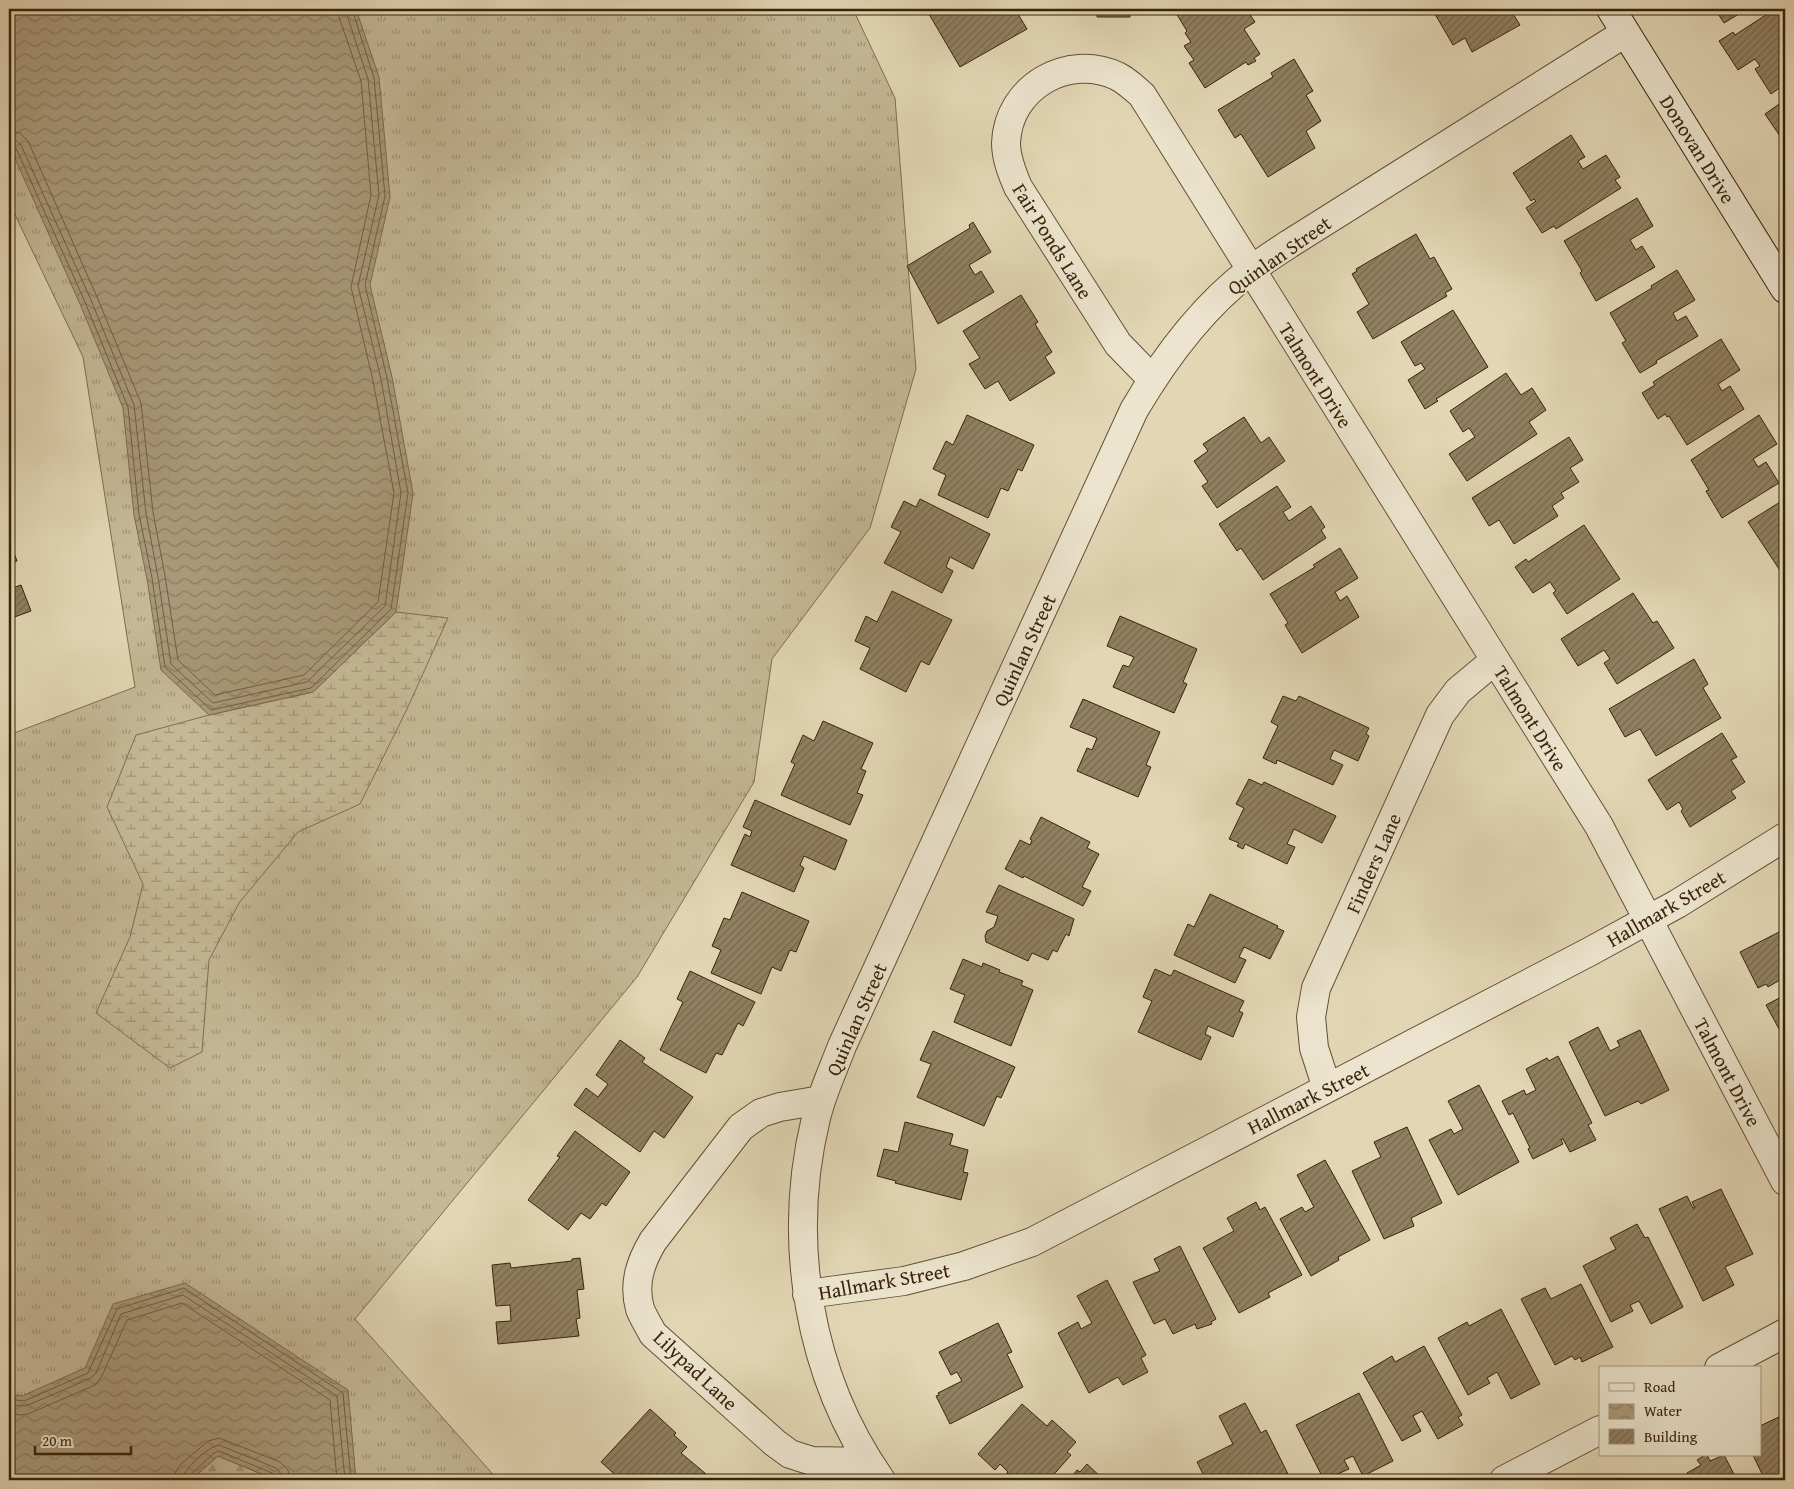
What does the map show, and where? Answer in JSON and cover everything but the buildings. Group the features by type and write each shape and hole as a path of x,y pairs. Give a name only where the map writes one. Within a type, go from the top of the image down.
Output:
{"street":[{"name":"Donovan Drive","path":"1611,9 1785,289"},
{"name":"Quinlan Street","path":"875,1471 842,1412 820,1354 807,1294 802,1233 806,1172 816,1118 842,1046 1134,410 1152,379 1185,334 1222,295 1251,270 1289,244 1625,33"},
{"name":"Fair Ponds Lane","path":"1152,379 1118,344 1010,171 1006,143 1012,118 1024,97 1044,79 1066,70 1091,69 1124,80 1142,95 1251,270"},
{"name":"Talmont Drive","path":"1251,270 1599,826 1785,1181"},
{"name":"Finders Lane","path":"1327,1088 1314,1048 1311,1017 1316,988 1440,714 1458,691 1495,660"},
{"name":"Hallmark Street","path":"807,1294 904,1281 964,1266 1032,1242 1677,904 1785,838"},
{"name":"Lilypad Lane","path":"821,1100 780,1107 761,1113 741,1127 652,1242 642,1259 637,1285 640,1310 653,1334 775,1443 790,1454 812,1461 875,1471"},
{"path":"1723,1366 1785,1333"},
{"path":"1504,1480 1599,1431"}],"green space":[{"path":"9,9 853,9 895,98 916,369 870,528 772,659 754,782 637,977 355,1319 498,1480 9,1480 9,735 135,687 83,357 9,202"},
{"path":"396,612 448,618 407,709 360,804 298,832 239,903 209,960 202,1052 170,1068 96,1013 130,937 143,884 107,807 136,735 209,715 313,692"},
{"path":"218,1456 276,1480 191,1480"}],"water":[{"path":"9,9 356,9 379,77 390,197 370,285 392,377 413,493 396,612 313,692 209,715 161,670 147,579 134,515 123,408 80,304 9,145"},
{"path":"185,1283 348,1390 356,1480 276,1480 218,1456 191,1480 9,1480 9,1394 22,1396 85,1368 113,1304"}]}
